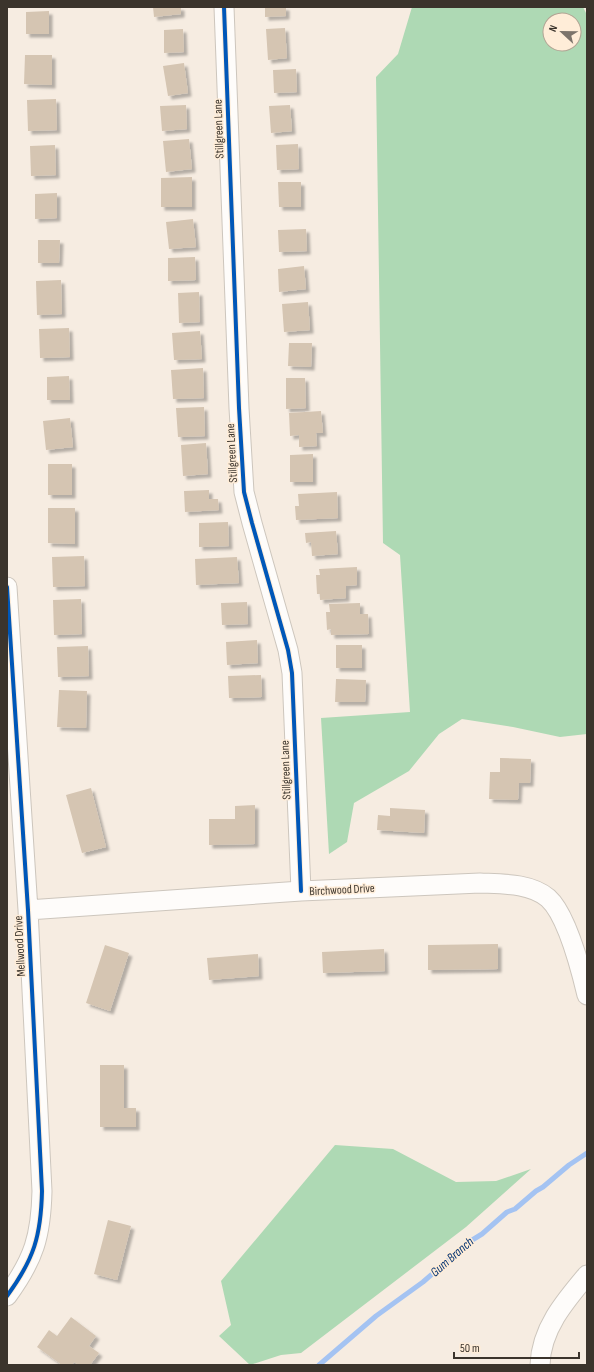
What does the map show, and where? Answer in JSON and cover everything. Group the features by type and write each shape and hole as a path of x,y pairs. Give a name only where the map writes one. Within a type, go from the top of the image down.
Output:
{"street":[{"name":"Stillgreen Lane","path":"224,7 239,408 244,492 288,650 292,673 301,892"},
{"name":"Mellwood Drive","path":"7,587 28,910 42,1191 41,1218 34,1250 22,1275 7,1296"},
{"name":"Birchwood Drive","path":"28,910 301,892 480,883 523,886 548,898 557,908 575,954 587,995"},
{"path":"540,1365 544,1342 553,1319 587,1275"}],"green space":[{"path":"412,7 583,7 587,15 587,734 560,737 513,727 462,719 439,734 409,771 354,803 347,842 329,854 321,718 410,712 400,555 383,543 376,77 398,54"},
{"path":"335,1145 393,1149 456,1182 496,1181 531,1169 466,1227 301,1353 281,1355 250,1365 219,1336 231,1325 221,1281"}],"building":[{"path":"153,7 181,7 181,14 154,17"},
{"path":"265,7 286,7 286,16 265,17"},
{"path":"49,11 49,34 26,34 26,12"},
{"path":"285,28 287,58 268,60 266,29"},
{"path":"183,29 184,52 164,53 164,30"},
{"path":"25,55 52,55 52,85 24,84"},
{"path":"184,63 188,93 168,96 163,66"},
{"path":"296,69 297,92 274,93 273,70"},
{"path":"56,99 57,130 28,131 27,100"},
{"path":"186,105 187,129 162,131 160,106"},
{"path":"290,105 292,131 271,133 269,106"},
{"path":"189,139 192,169 166,172 163,141"},
{"path":"298,144 299,169 277,170 276,145"},
{"path":"55,145 56,175 31,176 30,146"},
{"path":"192,177 192,207 161,207 161,178"},
{"path":"278,182 301,182 301,207 279,207"},
{"path":"57,193 57,218 35,219 35,194"},
{"path":"193,219 196,247 169,249 166,222"},
{"path":"306,229 307,251 279,252 278,230"},
{"path":"38,240 60,240 59,263 38,263"},
{"path":"195,257 196,280 168,281 168,258"},
{"path":"304,266 306,289 279,292 278,269"},
{"path":"61,280 62,314 37,315 36,281"},
{"path":"199,292 200,322 179,323 178,293"},
{"path":"308,302 310,330 284,332 282,304"},
{"path":"69,328 70,357 40,358 39,329"},
{"path":"200,331 202,359 174,360 172,333"},
{"path":"289,343 312,343 311,367 288,366"},
{"path":"203,368 204,398 173,399 171,370"},
{"path":"69,376 70,400 47,400 47,377"},
{"path":"286,378 305,378 306,408 286,409"},
{"path":"204,407 205,436 178,437 176,408"},
{"path":"321,411 323,433 316,433 317,446 299,447 299,435 290,436 289,413"},
{"path":"70,418 73,447 46,450 43,421"},
{"path":"206,443 208,474 183,476 181,445"},
{"path":"313,454 313,482 290,482 290,455"},
{"path":"48,464 72,464 72,495 48,495"},
{"path":"209,490 209,499 218,499 219,510 185,512 184,491"},
{"path":"337,492 338,518 296,520 295,506 299,506 298,494"},
{"path":"48,508 75,508 75,544 48,543"},
{"path":"228,522 229,546 199,547 199,523"},
{"path":"336,531 338,554 312,556 311,542 306,543 305,533"},
{"path":"84,556 85,586 53,587 52,557"},
{"path":"237,557 239,583 196,585 195,559"},
{"path":"357,567 357,585 346,586 346,598 320,600 320,594 317,594 316,575 320,575 319,569"},
{"path":"81,599 82,634 54,635 53,600"},
{"path":"247,602 248,624 222,625 221,603"},
{"path":"360,603 360,614 368,614 369,634 331,635 331,629 327,630 326,612 330,612 329,604"},
{"path":"257,640 258,663 227,665 226,642"},
{"path":"336,645 362,645 362,668 336,668"},
{"path":"88,646 89,676 58,677 57,647"},
{"path":"261,675 262,697 229,698 228,676"},
{"path":"336,679 366,680 365,702 335,702"},
{"path":"59,690 87,691 86,728 57,727"},
{"path":"500,758 531,759 530,783 519,783 518,800 489,799 490,772 500,772"},
{"path":"91,788 106,847 82,853 66,795"},
{"path":"255,805 255,844 209,845 209,819 235,819 235,806"},
{"path":"390,808 425,810 424,833 377,830 378,815 390,816"},
{"path":"498,944 498,969 428,970 428,945"},
{"path":"105,945 129,953 110,1011 86,1003"},
{"path":"384,949 385,971 323,973 322,952"},
{"path":"258,954 259,976 209,980 207,958"},
{"path":"100,1065 124,1065 124,1108 136,1108 136,1127 100,1127"},
{"path":"108,1220 131,1226 117,1280 94,1274"},
{"path":"71,1317 96,1336 89,1346 99,1353 90,1365 79,1365 74,1362 72,1365 62,1365 37,1347 49,1330 57,1336"}],"waterway":[{"name":"Gum Branch","path":"319,1365 376,1316 423,1282 469,1242 482,1234 507,1212 515,1209 569,1165 587,1153"}],"cycle path":[{"path":"224,7 239,408 244,492 288,650 292,673 301,891"},
{"path":"7,587 28,910 42,1191 38,1234 30,1258 7,1296"}]}
